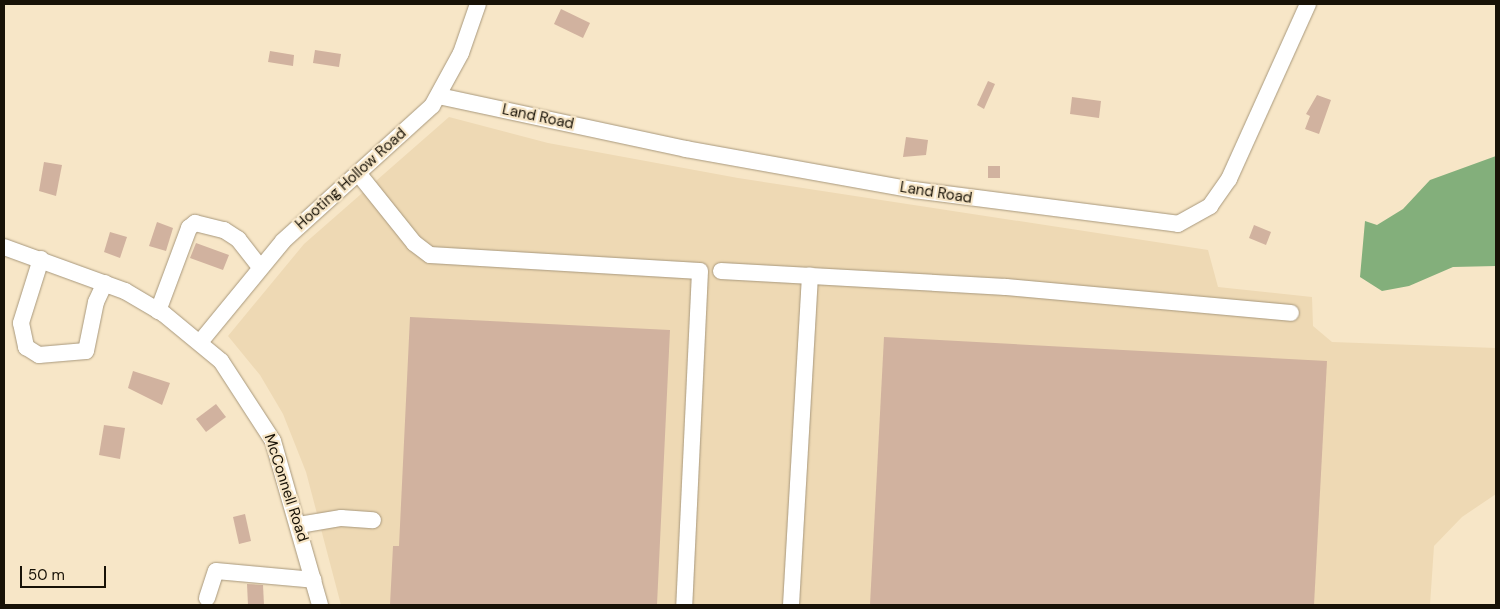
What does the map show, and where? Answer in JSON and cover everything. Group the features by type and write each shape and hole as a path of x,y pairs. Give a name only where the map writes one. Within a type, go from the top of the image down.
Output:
{"street":[{"name":"Hooting Hollow Road","path":"201,341 260,267 439,96 461,54 478,4"},
{"name":"Land Road","path":"439,96 686,149 914,190 1178,224 1210,206 1229,179 1308,4"},
{"path":"358,173 414,244 430,255 700,271 684,605"},
{"path":"158,311 188,228 195,223 231,234 260,267"},
{"name":"McConnell Road","path":"4,247 105,283 158,311 201,341 250,398 273,441 299,525 320,605"},
{"path":"41,259 21,323 26,347 39,355 86,351 96,302 105,283"},
{"path":"721,271 1006,287 1291,313"},
{"path":"792,605 810,276"},
{"path":"299,525 340,518 373,520"},
{"path":"207,598 216,571 314,580"}],"shaded area":[{"path":"449,117 548,143 738,178 1208,250 1218,287 1312,297 1313,326 1332,342 1496,348 1496,494 1462,517 1434,546 1430,605 341,605 306,472 283,414 260,375 228,336 304,244"},
{"path":"1496,156 1496,266 1453,267 1409,286 1382,291 1360,277 1365,221 1377,225 1403,209 1430,180"}],"building":[{"path":"561,9 590,23 583,38 554,24"},
{"path":"315,50 341,54 339,67 313,63"},
{"path":"270,51 294,55 293,66 268,62"},
{"path":"988,81 995,84 984,109 977,105"},
{"path":"1317,95 1331,100 1319,134 1305,129 1310,116 1306,114"},
{"path":"1072,97 1101,101 1099,118 1070,114"},
{"path":"906,137 928,140 926,155 903,157"},
{"path":"44,162 62,165 56,196 39,191"},
{"path":"988,166 1000,166 1000,178 988,178"},
{"path":"157,222 173,228 166,251 149,246"},
{"path":"1254,225 1271,232 1266,245 1249,238"},
{"path":"110,232 127,237 120,258 104,252"},
{"path":"196,243 229,255 223,270 190,258"},
{"path":"410,317 670,330 657,605 390,605 393,546 399,546"},
{"path":"884,337 1327,361 1314,605 870,605"},
{"path":"133,371 170,383 162,405 128,388"},
{"path":"216,404 226,417 206,432 196,419"},
{"path":"104,425 125,428 120,459 99,455"},
{"path":"245,514 251,541 239,544 233,517"},
{"path":"247,584 263,585 264,605 248,605"}]}
